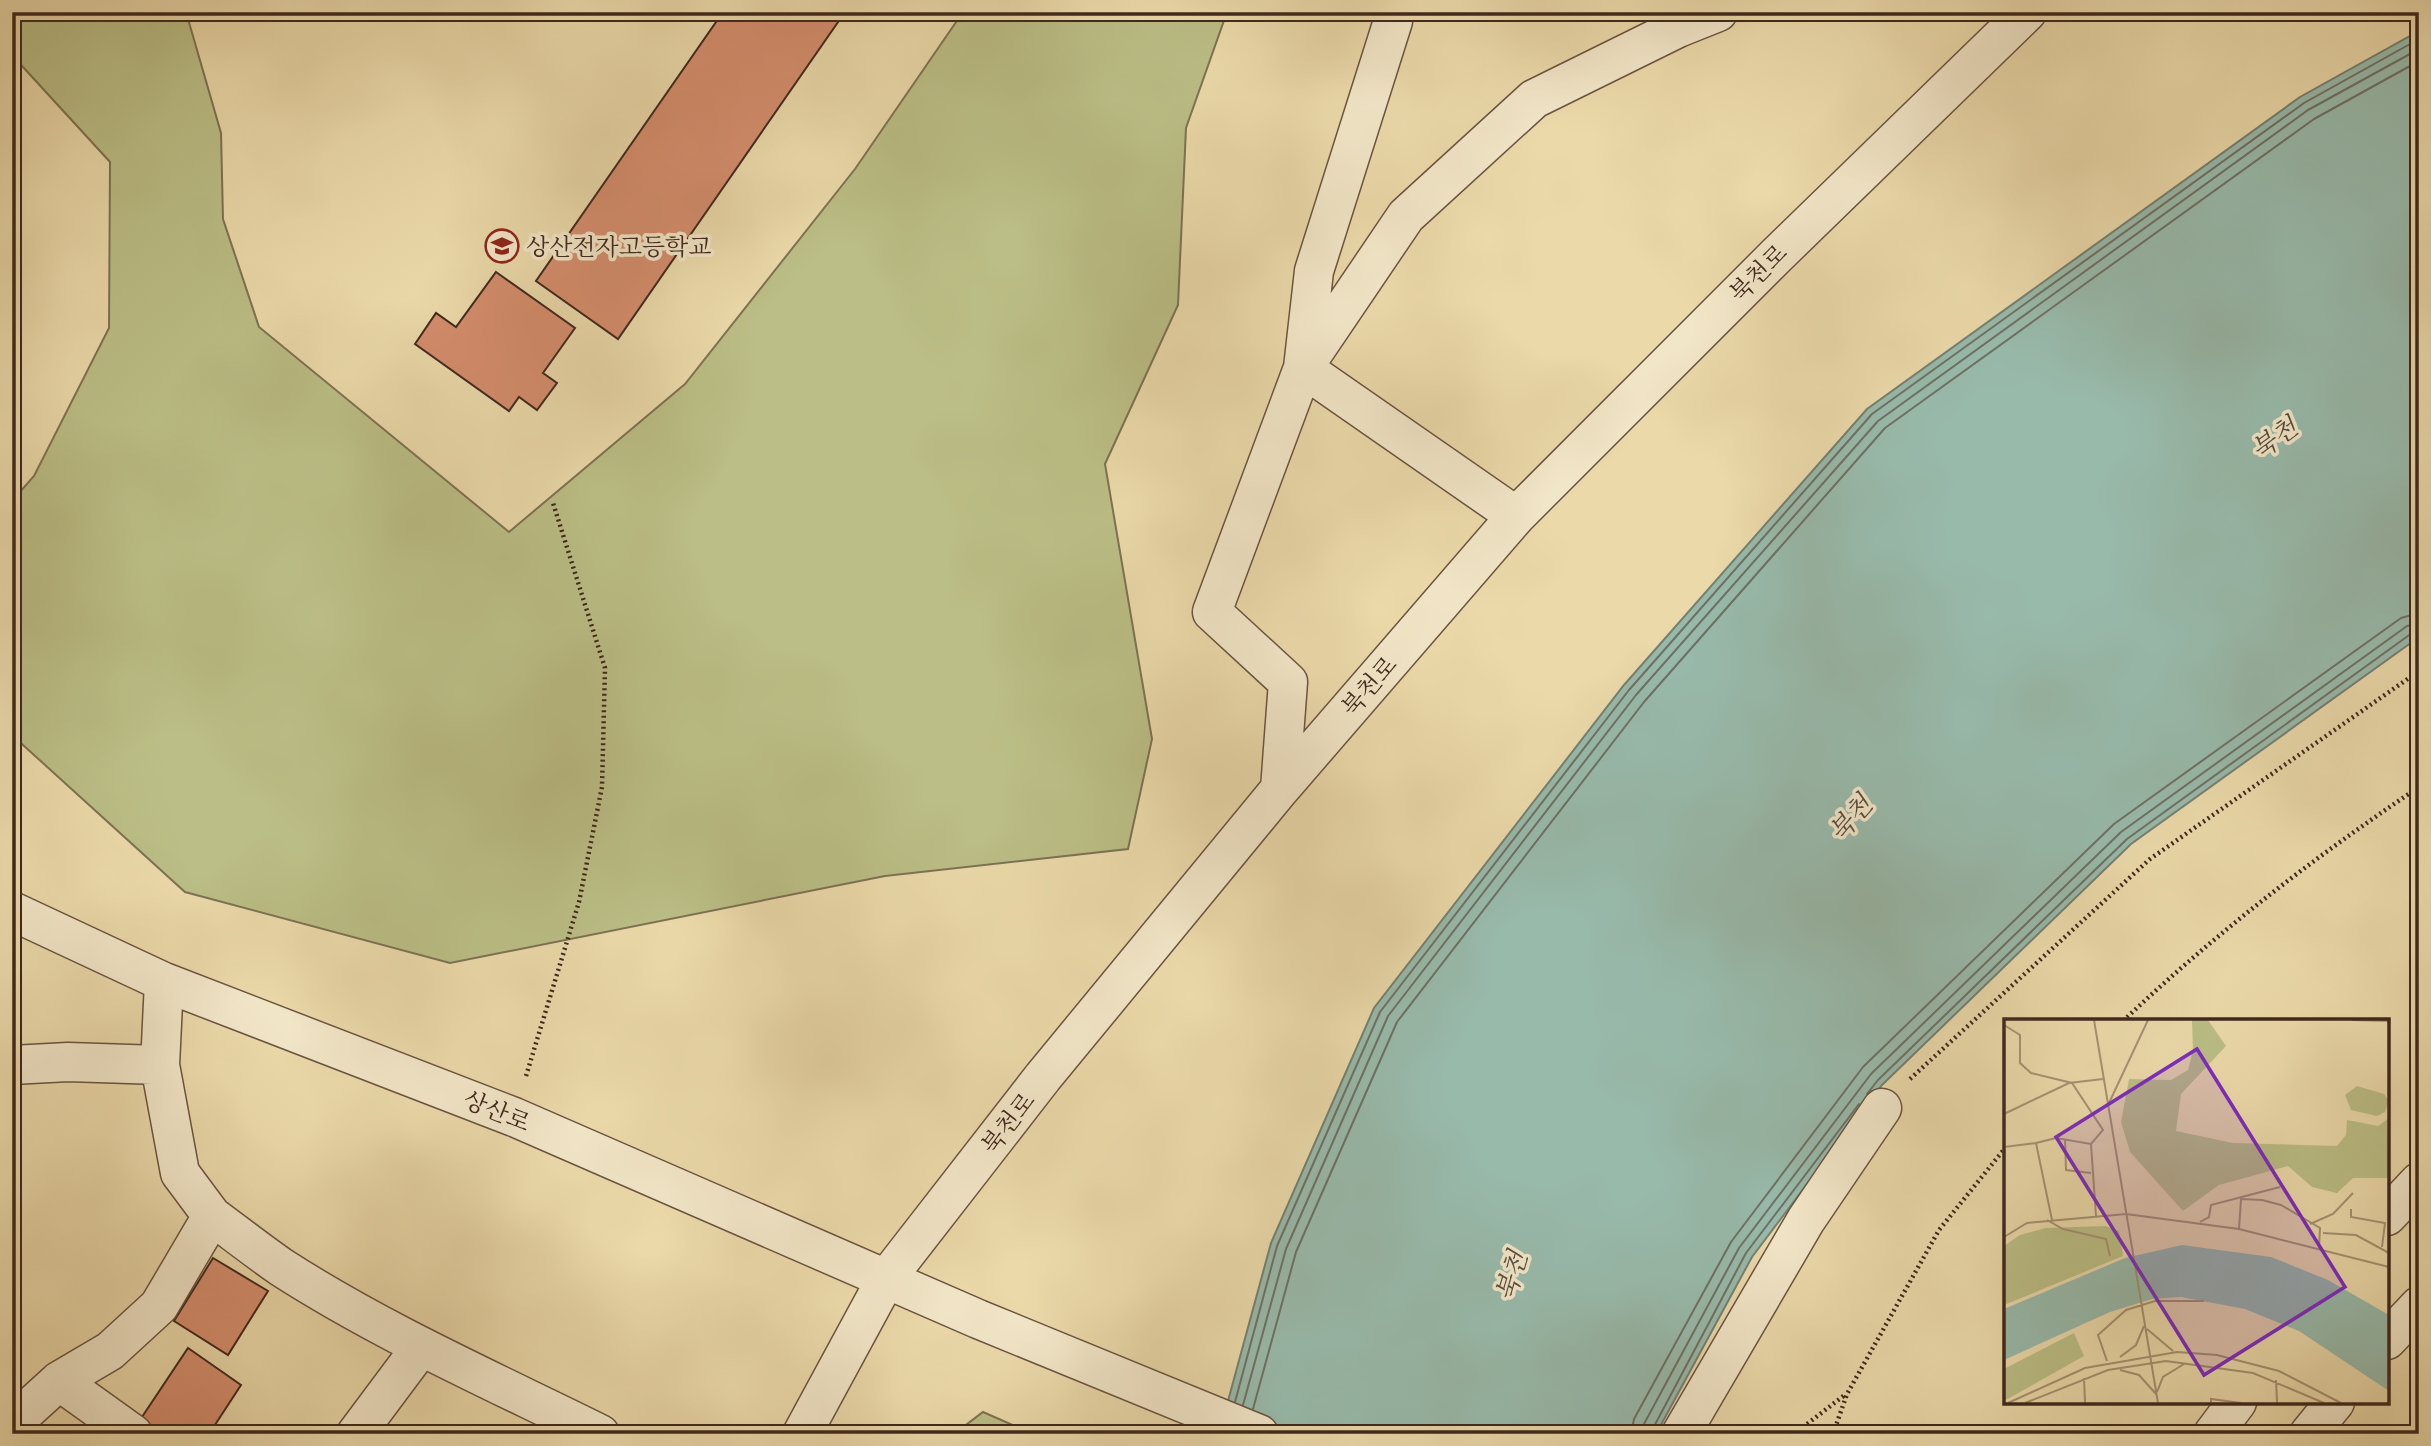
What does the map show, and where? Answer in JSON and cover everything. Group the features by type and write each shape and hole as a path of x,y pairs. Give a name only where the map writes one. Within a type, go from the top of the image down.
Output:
{"street":[{"path":"1280,789 1288,682 1212,612 1303,368 1406,216 1534,99 1678,28 1718,12"},
{"name":"북천로","path":"802,1434 887,1279 1043,1077 1280,789 1516,516 2023,13"},
{"path":"1303,368 1314,271 1393,21"},
{"path":"1303,368 1516,516"},
{"name":"상산로","path":"12,911 164,982 514,1117 978,1319 1259,1434"},
{"path":"164,982 160,1065 180,1173 212,1216 280,1266 422,1347 600,1434"},
{"path":"12,1065 68,1062 160,1065"},
{"path":"1681,1434 1806,1220 1882,1108"},
{"path":"2389,1214 2419,1182"},
{"path":"17,1415 59,1381 110,1351 159,1306 212,1216"},
{"path":"2389,1338 2419,1306"},
{"path":"356,1434 422,1347"},
{"path":"59,1381 133,1434"},
{"path":"2213,1434 2236,1404"},
{"path":"2309,1434 2332,1404"}],"path":[{"path":"514,1117 579,902 602,787 605,668 553,503"},
{"path":"1882,1108 1925,1064 2150,859 2419,671"},
{"path":"2125,1019 2184,964 2318,855 2419,787"},
{"path":"1833,1434 1847,1394 1939,1230 2004,1149"},
{"path":"1794,1434 1847,1394"}],"green space":[{"path":"12,12 186,12 221,133 223,219 259,327 509,532 685,384 855,169 963,12 1227,12 1186,128 1178,305 1105,464 1152,739 1128,849 885,876 450,963 185,892 12,735 12,501 34,476 109,328 110,162 12,55"},
{"path":"983,1412 1033,1434 954,1434"}],"water":[{"name":"북천","path":"2419,31 2419,637 2131,844 1882,1085 1752,1257 1656,1434 1219,1434 1271,1243 1374,1008 1624,685 1867,409 2300,97"}],"building":[{"name":"상산전자고등학교","path":"723,12 845,12 618,339 536,281"},
{"path":"496,272 575,328 543,373 557,383 537,410 519,397 509,411 415,344 436,313 456,327"},
{"path":"213,1258 268,1291 228,1355 174,1321"},
{"path":"188,1348 241,1385 209,1434 160,1434 140,1420"}],"place":[{"name":"상산전자고등학교","path":"502,246"}]}
